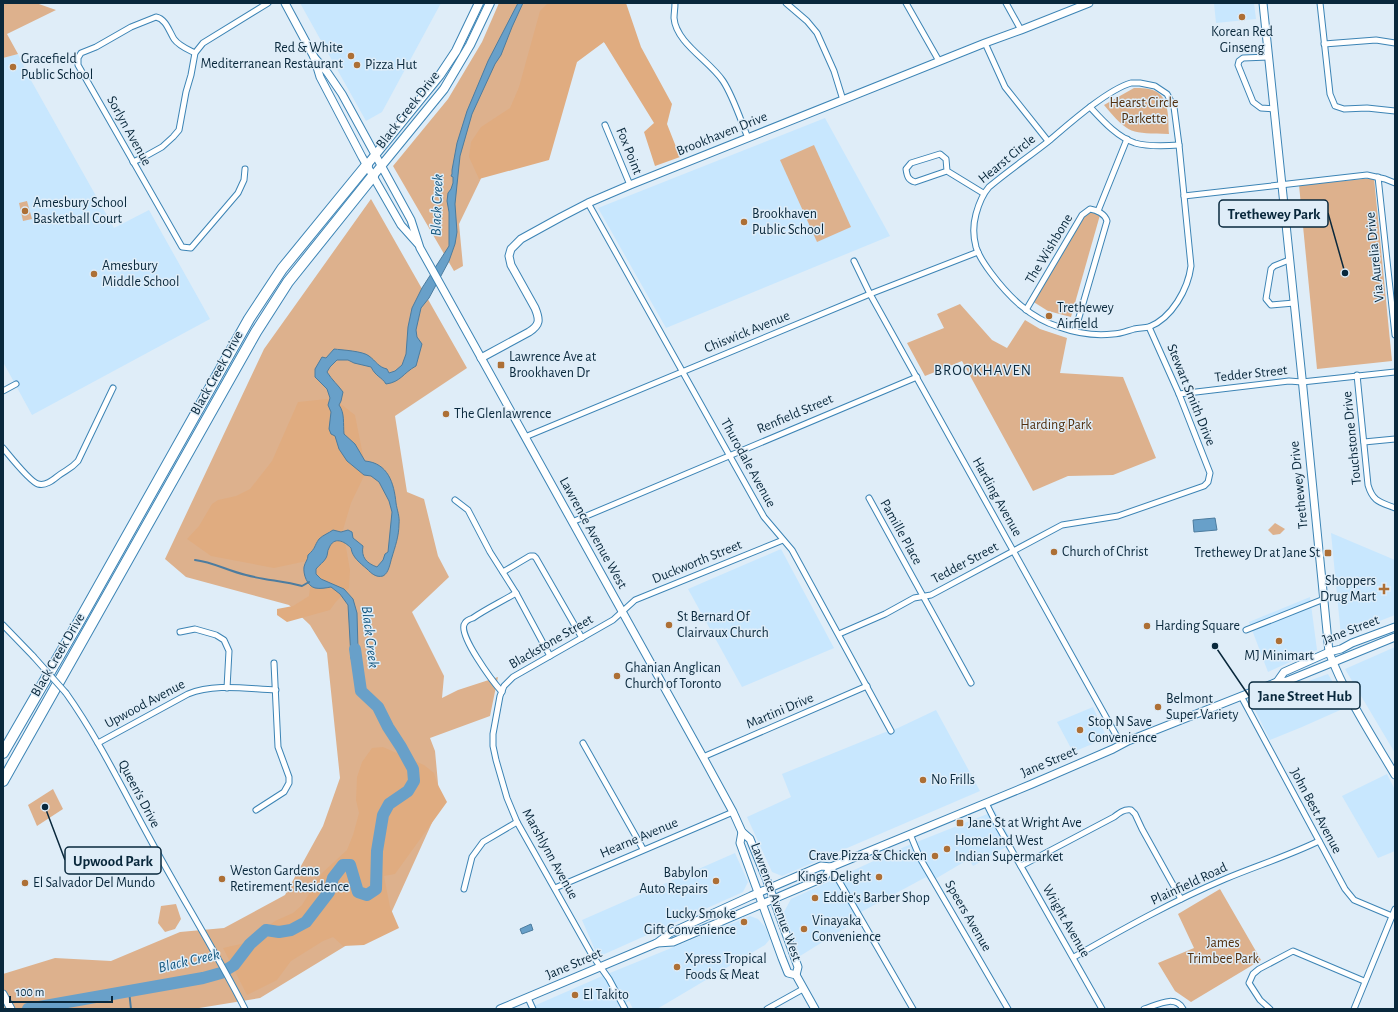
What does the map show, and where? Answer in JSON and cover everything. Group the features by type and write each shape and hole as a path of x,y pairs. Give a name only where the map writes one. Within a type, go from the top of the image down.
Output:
{"highway":[{"name":"Black Creek Drive","path":"3,753 78,625 249,319 282,269 367,165"},
{"name":"Black Creek Drive","path":"3,781 256,332 288,282 373,176"}],"main road":[{"name":"Lawrence Avenue West","path":"285,3 314,57 320,77 373,176 401,225 420,248 440,283 703,757 733,812 742,832 750,839 770,888 798,967 796,975 815,1009"},
{"name":"Black Creek Drive","path":"367,165 440,75 456,51 480,3"},
{"name":"Black Creek Drive","path":"373,176 444,89 470,45 490,3"},
{"name":"Brookhaven Drive","path":"481,358 536,328 539,322 535,308 511,265 509,256 511,250 521,239 588,203 630,185 939,61 1089,3"},
{"name":"Trethewey Drive","path":"1263,3 1329,652 1351,698 1395,775"},
{"name":"Lawrence Avenue West","path":"314,57 327,72 342,94 411,220 420,248"},
{"name":"Jane Street","path":"1277,682 1284,672 1329,652 1341,649 1352,643 1395,627"},
{"name":"Jane Street","path":"657,943 673,942 774,900 825,877 831,868 1121,744 1277,682 1288,681 1395,637"},
{"name":"Lawrence Avenue West","path":"742,832 740,843 788,973 796,975"},
{"name":"Jane Street","path":"500,1009 657,943 670,932 821,866 831,868"},
{"path":"3,994 11,1009"}],"street":[{"path":"133,162 162,147 179,130 186,92 191,75 194,53 211,37 268,3"},
{"path":"675,3 674,19 678,31 686,42 715,70 724,81 748,138"},
{"path":"786,3 807,21 817,33 834,71 843,100"},
{"path":"906,3 939,61"},
{"path":"1006,3 1021,30"},
{"path":"1320,3 1330,94 1335,106 1344,109 1367,108 1395,111"},
{"name":"Sorlyn Avenue","path":"194,53 174,39 161,18 156,17 131,27 96,47 81,53 78,58 78,65 182,247 191,248 238,193 244,180 245,169"},
{"path":"1324,44 1376,40 1395,43"},
{"path":"986,43 1005,87 1048,141"},
{"path":"1269,57 1243,58 1238,61 1238,65 1253,102 1261,108 1274,109"},
{"name":"Hearst Circle","path":"1140,83 1155,86 1167,94 1174,106 1179,145 1190,266 1188,280 1181,296 1161,319 1149,327 1114,334 1075,332 1042,320 1026,310 1000,285 984,264 978,252 974,234 974,222 983,193 1090,107 1123,85 1140,83"},
{"path":"1090,107 1101,120 1127,139 1136,143 1159,146 1179,145"},
{"name":"Fox Point","path":"605,125 630,185"},
{"path":"1075,332 1107,221 1105,216 1098,211 1127,139"},
{"path":"940,154 946,159 947,171 915,182 910,180 907,176 906,169 911,163 940,154"},
{"path":"947,171 983,193"},
{"path":"1184,196 1282,184 1367,176 1378,177 1395,183"},
{"name":"Via Aurelia Drive","path":"1378,177 1392,282 1395,335"},
{"name":"Thurodale Avenue","path":"588,203 764,517 792,550 891,731"},
{"name":"The Wishbone","path":"1026,310 1082,215 1090,209 1098,211"},
{"name":"Chiswick Avenue","path":"525,437 870,294 978,252"},
{"path":"1289,260 1274,266 1271,269 1266,299 1271,305 1294,303"},
{"name":"Harding Avenue","path":"854,261 870,294 1121,744"},
{"name":"Stewart Smith Drive","path":"1149,327 1179,394 1210,473"},
{"name":"Tedder Street","path":"1179,394 1290,381 1302,382 1395,372"},
{"name":"Touchstone Drive","path":"1357,375 1368,485 1371,495 1379,502 1395,508"},
{"name":"Renfield Street","path":"572,522 730,454 917,377"},
{"path":"3,391 16,384"},
{"path":"3,448 24,472 37,484 53,480 71,469 78,461 113,388"},
{"path":"1364,442 1395,439"},
{"name":"Tedder Street","path":"838,634 885,614 914,598 931,595 1062,525 1118,516 1204,486 1208,482 1210,473"},
{"name":"Pamille Place","path":"869,498 971,683"},
{"path":"455,500 468,510 516,593 550,656"},
{"name":"Duckworth Street","path":"622,612 635,600 783,540"},
{"path":"503,572 530,556 534,556 582,638"},
{"path":"502,692 474,652 465,635 463,626 477,615 516,593"},
{"path":"1246,630 1324,599"},
{"name":"Blackstone Street","path":"493,746 494,723 502,692 507,681 613,620 622,612"},
{"name":"Queen's Drive","path":"3,626 34,656 66,693 84,719 245,1009"},
{"path":"180,632 195,629 216,635 224,640 229,651 227,688"},
{"path":"256,810 284,792 289,783 288,773 278,748 274,663"},
{"name":"Martini Drive","path":"703,757 866,686"},
{"name":"Upwood Avenue","path":"98,743 197,690 208,688 227,688 276,690"},
{"name":"John Best Avenue","path":"1241,696 1344,889 1354,900 1392,916"},
{"path":"582,742 643,849"},
{"name":"Marshlynn Avenue","path":"493,746 506,798 517,822 625,1009"},
{"name":"Wright Avenue","path":"986,803 1102,1009"},
{"path":"1021,866 1114,817 1122,811 1130,810 1135,814 1182,899"},
{"name":"Hearne Avenue","path":"555,888 643,849 733,812"},
{"path":"464,889 472,858 483,842 517,822"},
{"name":"Speers Avenue","path":"910,834 920,858 1008,1009"},
{"name":"Plainfield Road","path":"1074,957 1182,899 1225,879 1318,841"},
{"path":"831,868 913,1009"},
{"path":"1354,1009 1364,981 1395,909"},
{"path":"1270,1009 1260,1000 1249,983 1253,974 1259,969 1293,951 1364,981"},
{"path":"767,1009 803,989"},
{"path":"528,998 533,1009"},
{"path":"1144,1009 1169,1001 1175,1001 1181,1005 1183,1009"}],"shaded area":[{"path":"300,3 441,3 382,112 366,121"},
{"path":"548,3 626,3 641,47 672,104 667,124 680,157 655,166 644,132 654,123 604,42 577,62 549,160 479,179 469,157 471,142 481,127 510,108 519,87 540,11"},
{"path":"1214,3 1254,3 1256,19 1216,23"},
{"name":"Amesbury Middle School","path":"18,54 28,75 114,228 149,210 210,319 32,415 3,362 3,58"},
{"name":"Brookhaven Public School","path":"825,118 890,236 666,328 598,208"},
{"path":"327,399 337,401 355,415 364,460 364,476 351,503 343,530 350,570 349,588 330,610 287,622 277,615 277,609 293,606 309,596 311,579 307,561 274,568 211,556 187,539 199,526 212,504 218,500 236,496 250,489 272,461 298,402"},
{"path":"1331,533 1395,560 1395,615 1341,636"},
{"path":"781,549 834,648 742,687 688,589"},
{"path":"1310,597 1317,650 1268,672 1249,622"},
{"path":"1395,647 1395,753 1345,669"},
{"path":"1328,674 1347,707 1270,740 1251,702"},
{"path":"1093,707 1107,738 1073,752 1057,722"},
{"path":"936,710 980,791 782,876 772,872 747,817 791,797 782,774 898,728"},
{"path":"383,747 424,765 434,773 437,783 447,802 395,874 384,876 390,907 399,928 364,945 343,946 333,937 323,941 291,961 277,980 247,995 223,948 245,943 275,921 293,913 302,905 322,873 347,850 359,813 356,800 357,777 362,762 372,748"},
{"path":"1387,774 1395,790 1395,851 1378,858 1342,796"},
{"path":"995,811 1013,843 973,866 969,859 930,882 926,877 850,918 853,923 800,956 784,912 791,899 904,847"},
{"path":"735,853 748,882 743,892 598,957 582,920"},
{"path":"750,916 758,919 765,927 770,939 765,945 657,1009 633,1009 629,1001 614,1009 527,1009 600,977"}],"green space":[{"path":"3,3 36,3 56,10 7,34 18,54 3,58"},
{"path":"499,3 624,3 627,67 591,28 530,77 459,224 463,266 454,271 393,166 448,99 482,42"},
{"name":"Hearst Circle Parkette","path":"1134,88 1146,88 1157,92 1161,96 1168,111 1169,134 1146,133 1132,130 1119,122 1104,105"},
{"path":"814,145 851,227 817,242 780,160"},
{"path":"1374,178 1392,361 1317,369 1299,185"},
{"path":"371,199 467,368 395,416 407,492 424,499 438,556 449,577 412,612 444,676 442,698 458,690 498,677 490,716 430,738 435,751 440,805 388,920 260,998 193,1009 4,1009 3,974 55,958 111,961 180,932 224,928 285,895 323,826 340,778 327,653 310,625 289,605 186,577 165,559 264,349"},
{"name":"Amesbury School Basketball Court","path":"27,201 32,219 23,221 19,203"},
{"path":"1093,210 1100,215 1071,317 1048,311 1032,301 1086,214"},
{"name":"Harding Park","path":"960,304 992,340 1007,348 1025,320 1040,329 1067,338 1060,373 1123,377 1156,458 1113,475 1068,476 1033,491 962,361 925,376 907,343 944,328 937,314"},
{"path":"1275,523 1285,529 1280,534 1273,535 1268,530"},
{"path":"53,789 63,809 37,826 28,805"},
{"name":"James Trimbee Park","path":"1220,889 1261,960 1191,1002 1175,991 1158,963 1194,948 1178,914"},
{"path":"176,904 181,919 175,929 165,932 158,923 161,906"}],"water":[{"path":"518,3 523,3 501,55 495,64 472,114 460,156 455,204 457,232 455,244 449,261 429,298 421,308 416,330 417,337 422,344 416,366 399,379 386,384 371,367 348,360 337,360 327,372 343,392 339,405 343,415 344,434 355,444 365,461 379,466 388,475 394,488 399,519 396,545 385,575 376,576 372,574 357,560 351,548 345,543 339,541 331,544 328,549 327,556 316,569 316,574 321,579 344,589 353,599 357,613 358,649 361,665 353,666 351,658 348,605 340,594 331,587 312,587 305,576 304,567 308,555 319,539 333,530 341,532 348,530 352,532 353,538 363,546 365,559 370,564 377,567 383,560 385,554 388,552 392,512 389,501 379,482 371,476 364,475 347,461 339,449 335,436 331,434 329,429 331,412 328,405 330,398 327,389 315,377 315,369 322,357 326,358 334,349 366,354 379,365 387,369 389,373 395,371 402,365 406,354 408,327 412,308 422,288 449,246 448,193 453,183 453,177 451,176 457,143 467,111 488,61"},
{"path":"1215,518 1217,530 1194,532 1193,520"},
{"path":"531,924 533,930 522,934 520,929"}],"waterway":[{"path":"195,560 260,578 302,586 309,582"},
{"name":"Black Creek","path":"28,1009 203,978 221,973 234,965 250,944 266,930 279,932 291,930 306,922 329,892 333,878 343,865 350,865 358,892 367,895 376,889 377,851 383,815 389,804 408,791 414,781 413,769 378,707 361,691 355,649"},
{"path":"129,991 131,1009"}],"place":[{"name":"Korean Red Ginseng","path":"1242,17"},
{"name":"Red & White Mediterranean Restaurant","path":"351,56"},
{"name":"Pizza Hut","path":"357,65"},
{"name":"Gracefield Public School","path":"13,67"},
{"name":"Amesbury School Basketball Court","path":"25,211"},
{"name":"Brookhaven Public School","path":"744,222"},
{"name":"Trethewey Park","path":"1345,273"},
{"name":"Amesbury Middle School","path":"94,274"},
{"name":"Trethewey Airfield","path":"1049,316"},
{"name":"Lawrence Ave at Brookhaven Dr","path":"501,365"},
{"name":"The Glenlawrence","path":"446,414"},
{"name":"Church of Christ","path":"1054,552"},
{"name":"Trethewey Dr at Jane St","path":"1328,553"},
{"name":"Shoppers Drug Mart","path":"1384,589"},
{"name":"St Bernard Of Clairvaux Church","path":"669,625"},
{"name":"Harding Square","path":"1147,626"},
{"name":"MJ Minimart","path":"1279,641"},
{"name":"Jane Street Hub","path":"1215,646"},
{"name":"Ghanian Anglican Church of Toronto","path":"617,676"},
{"name":"Belmont Super Variety","path":"1158,707"},
{"name":"Stop N Save Convenience","path":"1080,730"},
{"name":"No Frills","path":"923,780"},
{"name":"Upwood Park","path":"45,807"},
{"name":"Jane St at Wright Ave","path":"960,823"},
{"name":"Homeland West Indian Supermarket","path":"947,849"},
{"name":"Crave Pizza & Chicken","path":"935,856"},
{"name":"Kings Delight","path":"879,877"},
{"name":"Weston Gardens Retirement Residence","path":"222,879"},
{"name":"Babylon Auto Repairs","path":"716,881"},
{"name":"El Salvador Del Mundo","path":"25,883"},
{"name":"Eddie's Barber Shop","path":"815,898"},
{"name":"Lucky Smoke Gift Convenience","path":"744,922"},
{"name":"Vinayaka Convenience","path":"804,929"},
{"name":"Xpress Tropical Foods & Meat","path":"677,967"},
{"name":"El Takito","path":"575,995"}],"district":[{"name":"BROOKHAVEN","path":"983,370"}]}
